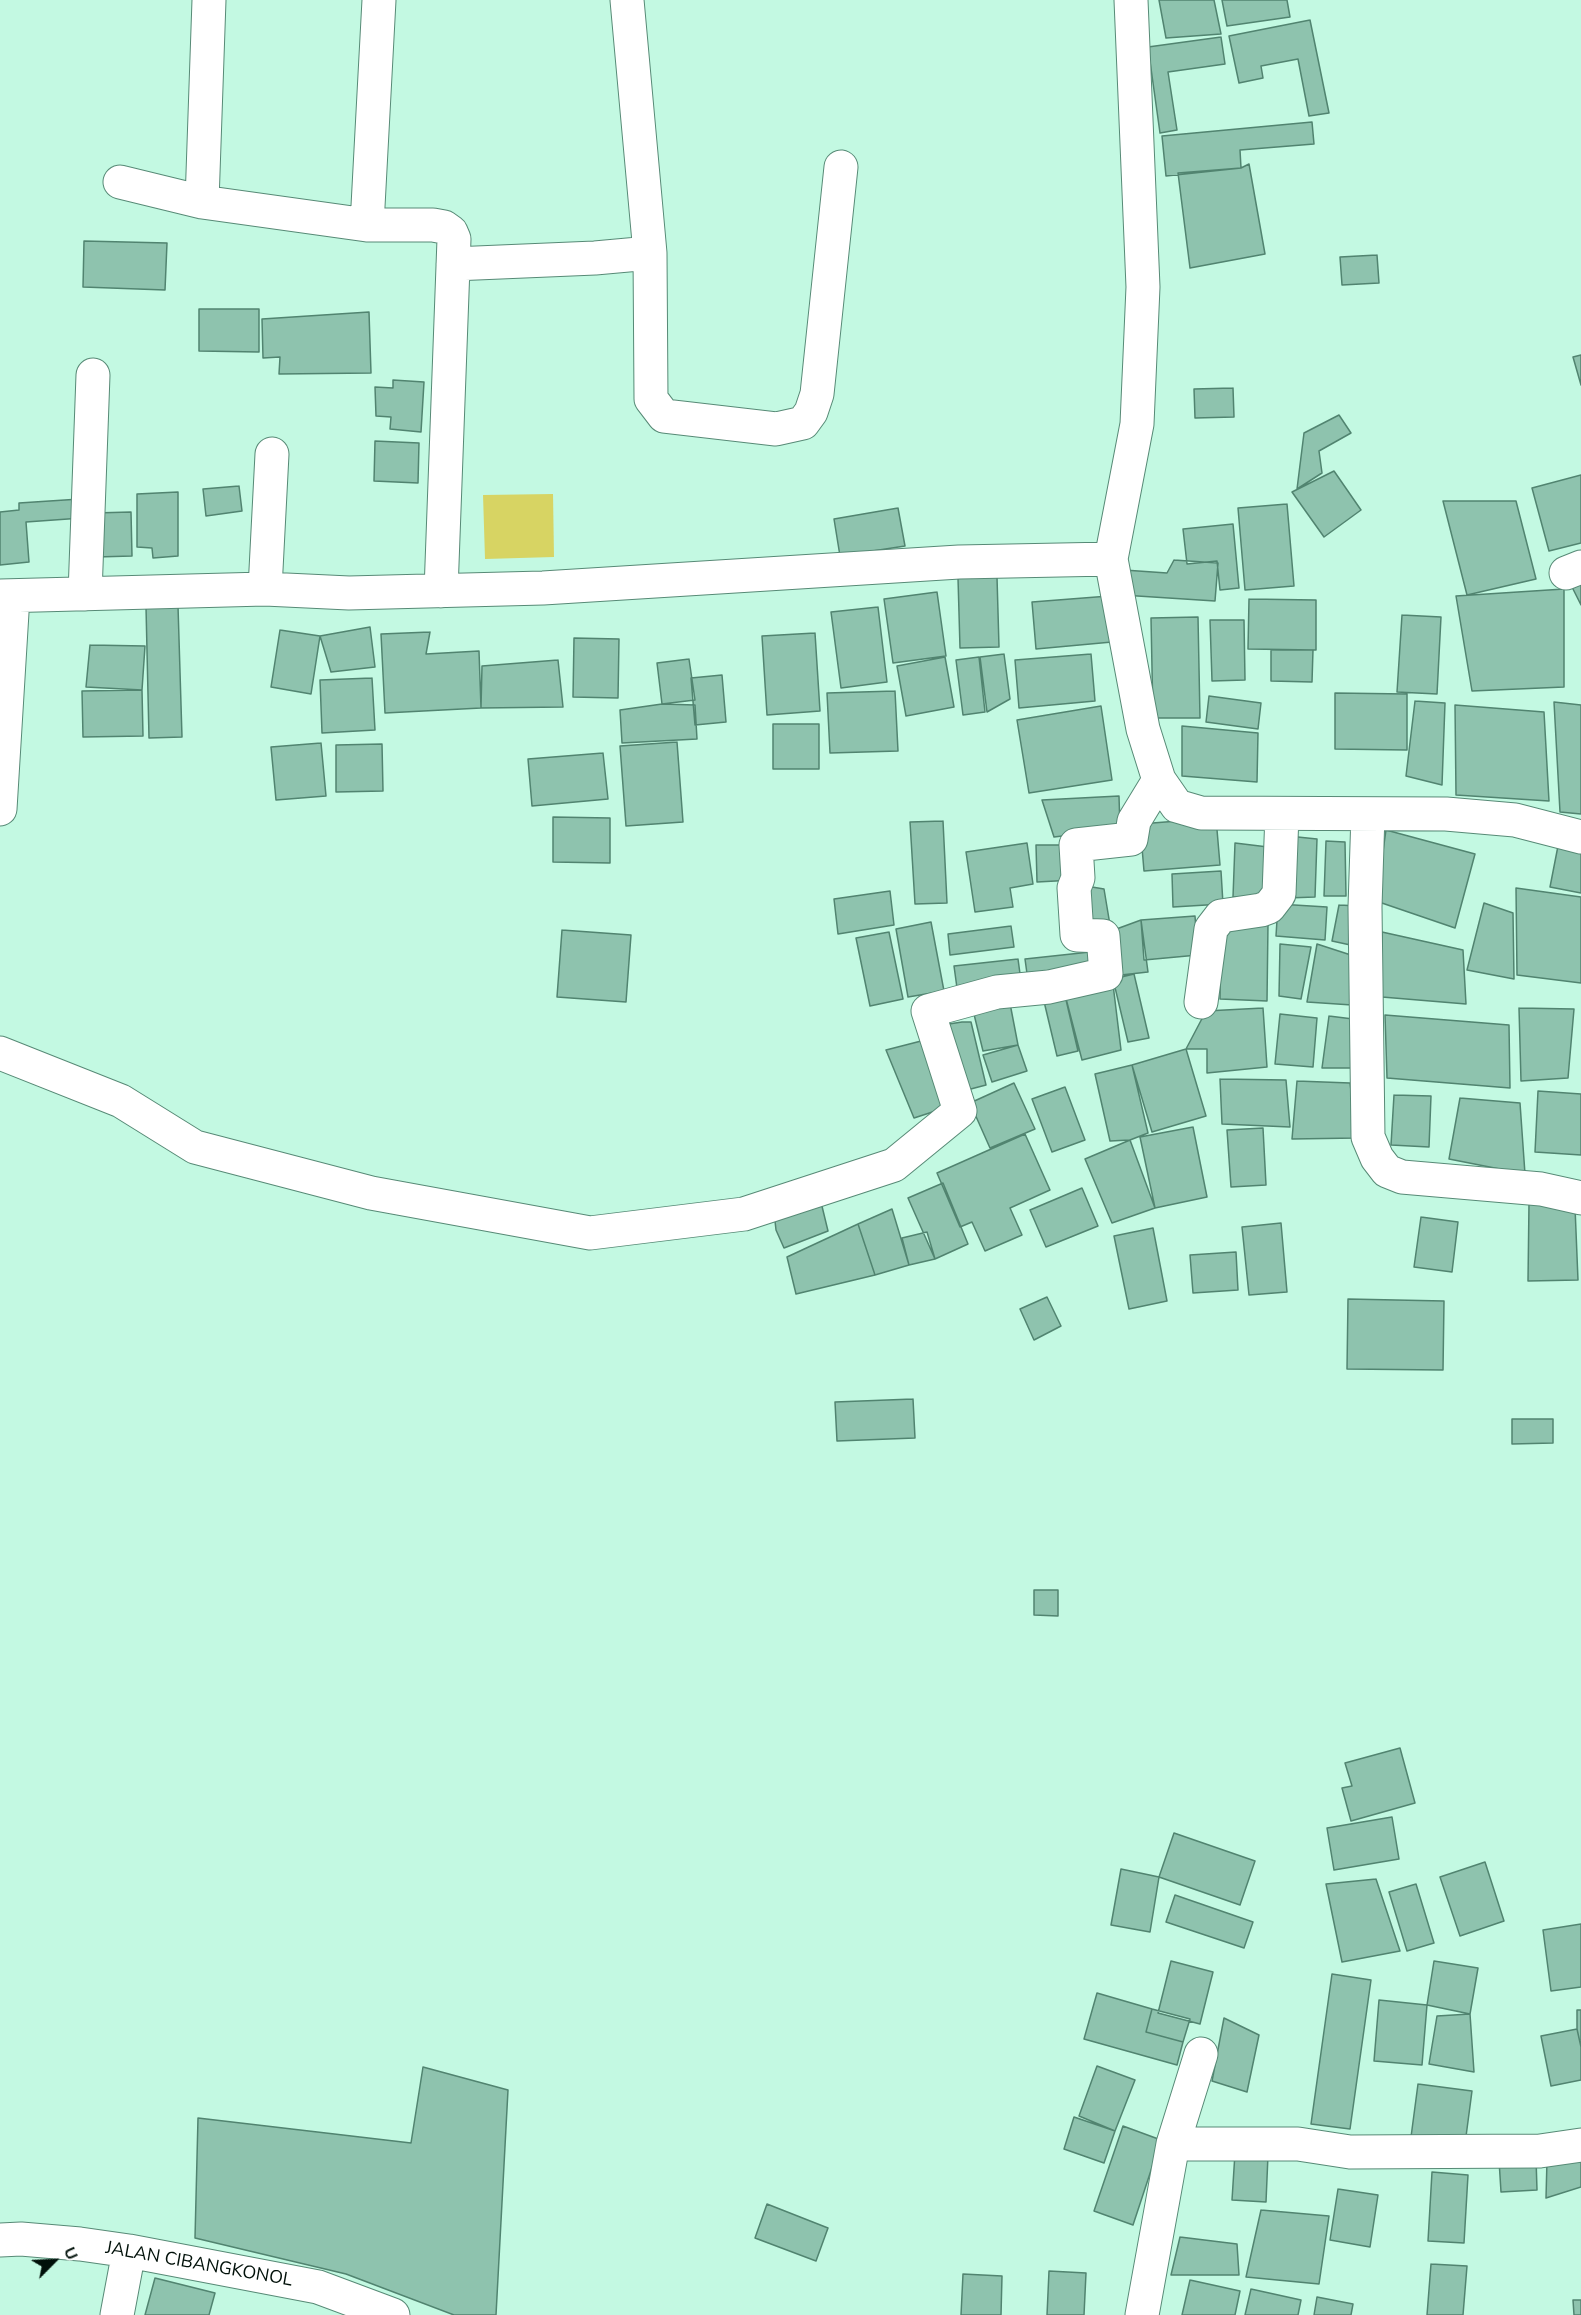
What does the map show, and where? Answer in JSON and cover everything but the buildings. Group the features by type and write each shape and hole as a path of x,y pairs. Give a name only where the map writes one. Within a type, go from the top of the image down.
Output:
{"street":[{"path":"202,202 209,0"},
{"path":"367,225 379,0"},
{"path":"627,0 650,253 651,399 664,416 776,429 803,423 811,411 817,394 841,167"},
{"path":"1131,0 1143,287 1137,424 1111,559 1143,729 1159,780 1177,806 1201,813 1446,814 1515,820 1581,837"},
{"path":"120,182 202,202 367,225 444,226 451,232 454,239 441,591"},
{"path":"453,264 595,258 650,253"},
{"path":"85,594 93,375"},
{"path":"266,589 272,454"},
{"path":"0,809 6,596 266,589 349,593 441,591 645,584 959,562 1111,559"},
{"path":"0,1053 121,1101 195,1147 371,1193 590,1233 744,1214 894,1165 960,1111 928,1011 997,992 1049,987 1106,974 1103,936 1077,935 1074,888 1078,878 1076,845 1131,840 1134,821 1159,780"},
{"path":"1368,813 1365,907 1368,1137 1377,1158 1387,1171 1402,1177 1540,1189 1581,1198"},
{"path":"1201,1002 1211,929 1221,916 1269,907 1279,894 1282,814"},
{"path":"1142,2315 1173,2144 1201,2054"},
{"path":"1173,2144 1298,2145 1350,2152 1540,2151 1581,2145"},
{"name":"JALAN CIBANGKONOL","path":"0,2240 56,2242 129,2251 318,2287 374,2311"},
{"path":"117,2315 129,2251"}],"shaded area":[{"path":"553,494 554,557 485,559 483,495"}]}
